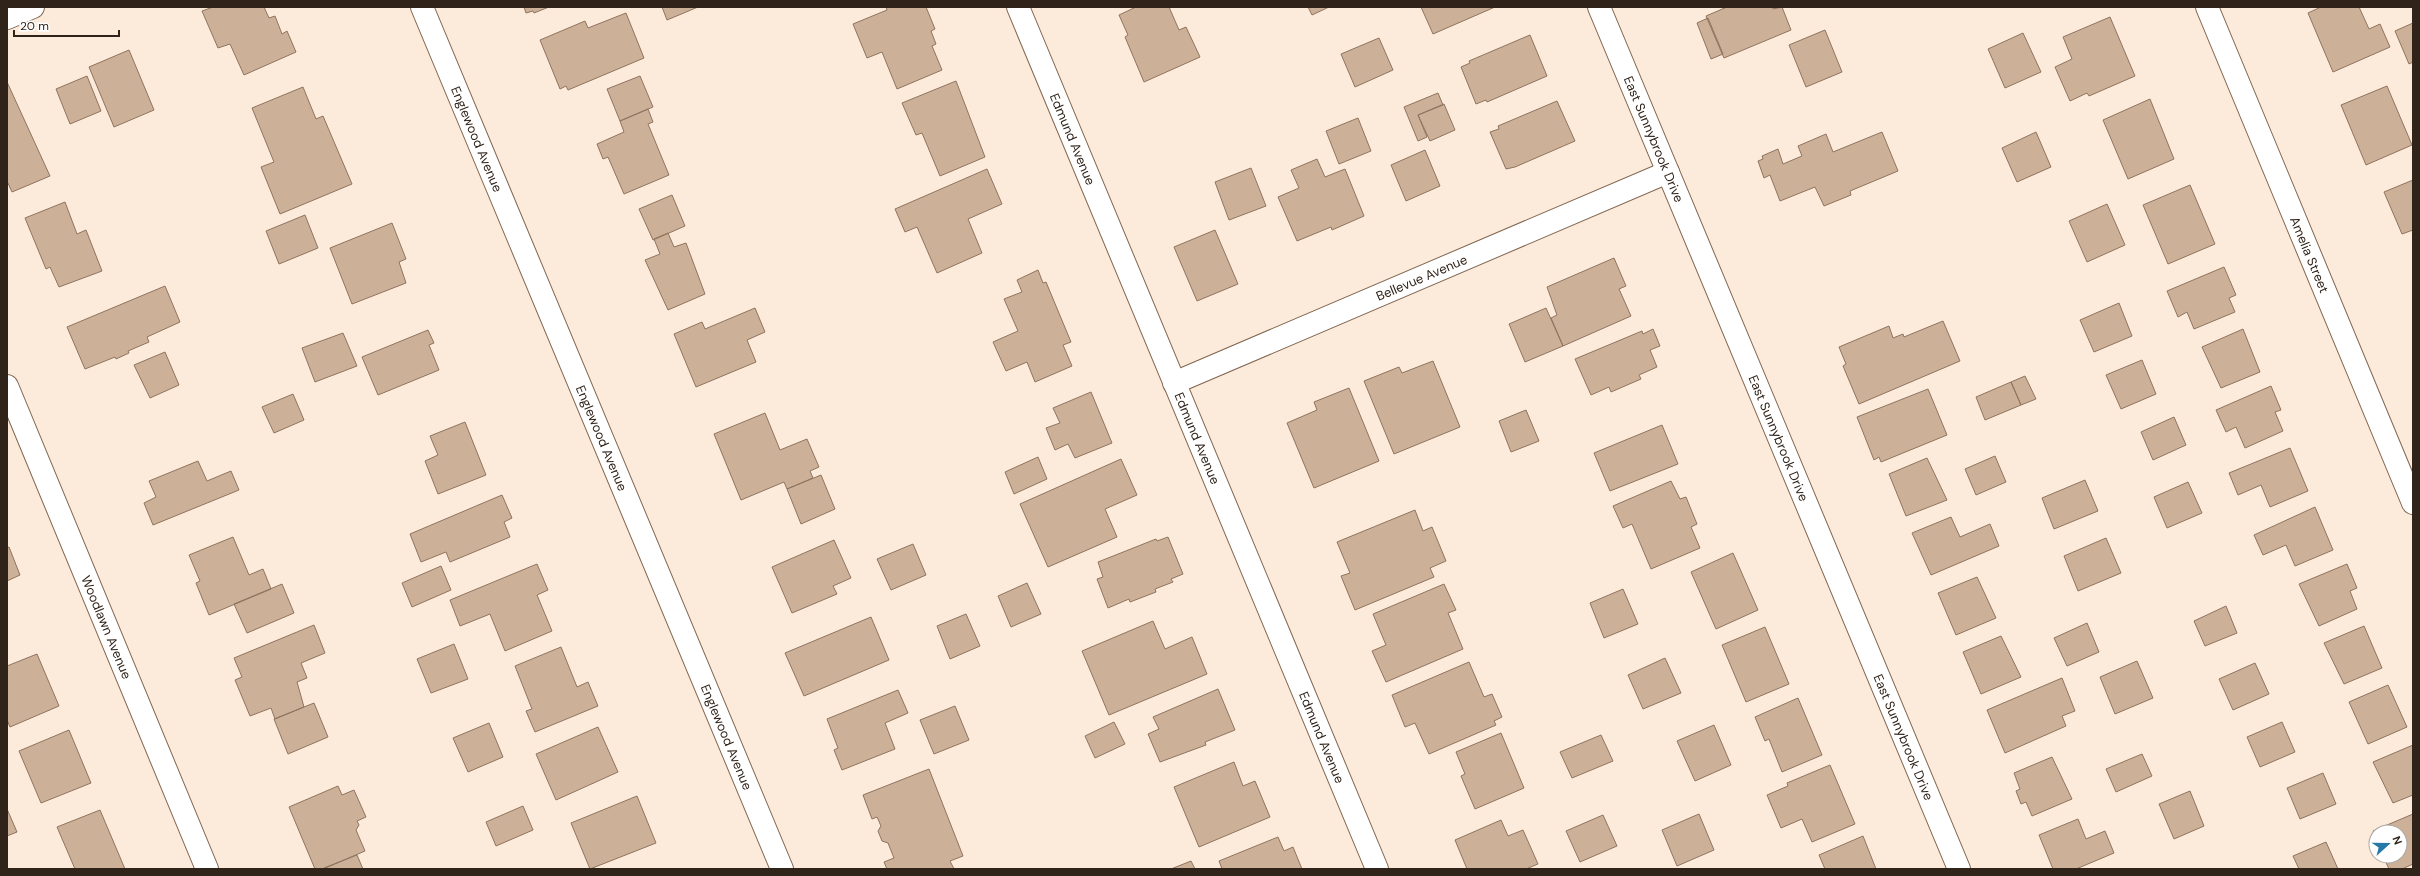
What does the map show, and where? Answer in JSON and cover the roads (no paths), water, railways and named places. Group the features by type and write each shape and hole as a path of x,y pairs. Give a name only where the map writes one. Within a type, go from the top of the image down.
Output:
{"street":[{"path":"7,18 33,7"},
{"name":"Englewood Avenue","path":"422,7 782,869"},
{"name":"Edmund Avenue","path":"1018,7 1377,869"},
{"name":"East Sunnybrook Drive","path":"1599,7 1959,869"},
{"name":"Amelia Street","path":"2207,7 2413,502"},
{"name":"Bellevue Avenue","path":"1174,383 1668,172"},
{"name":"Woodlawn Avenue","path":"7,386 207,869"}]}
